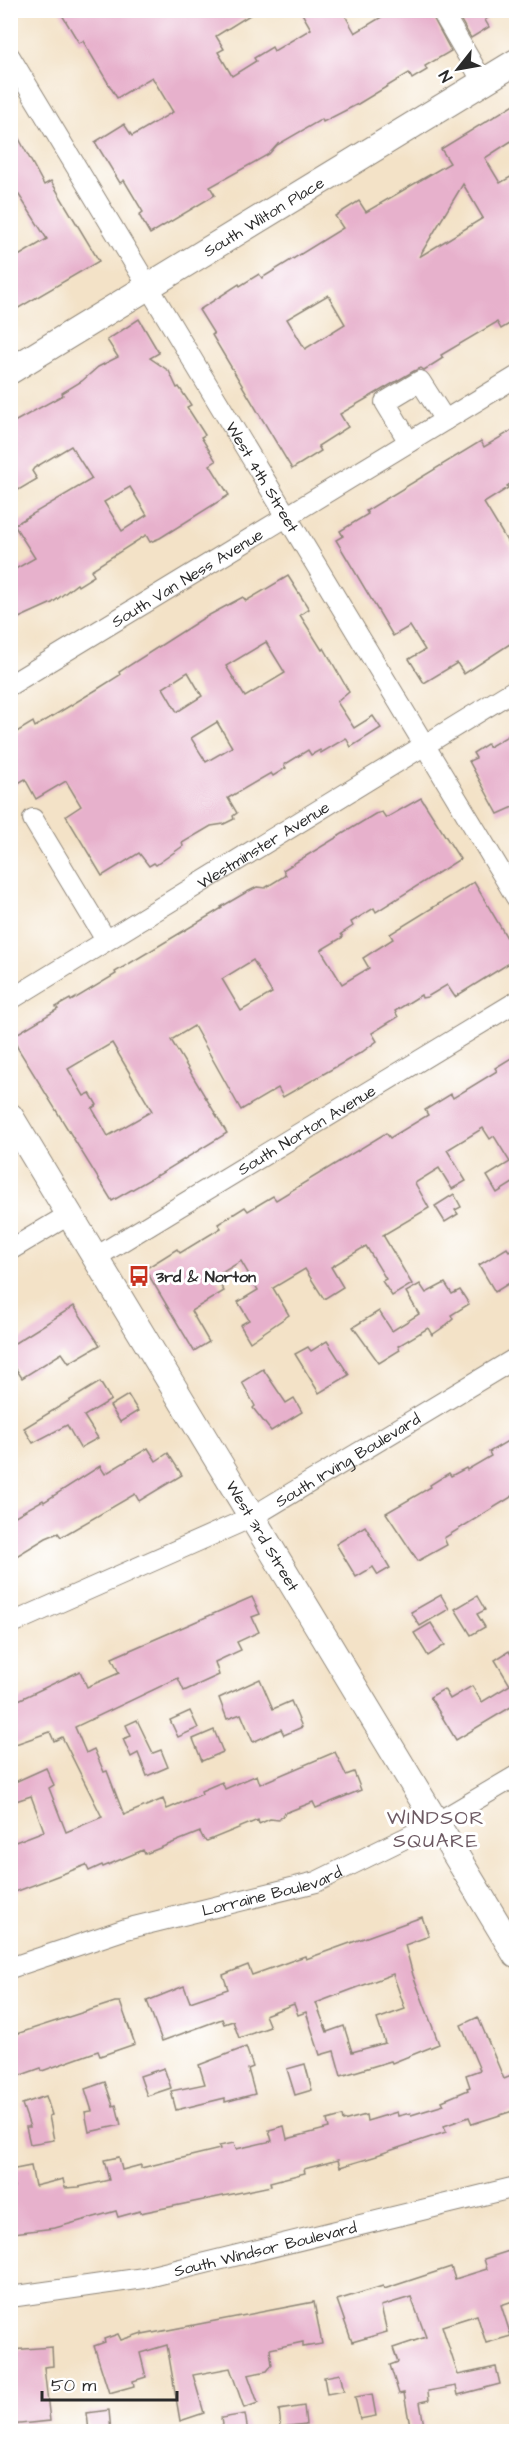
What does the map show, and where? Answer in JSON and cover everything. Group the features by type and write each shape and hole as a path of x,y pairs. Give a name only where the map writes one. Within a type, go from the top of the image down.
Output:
{"main road":[{"name":"South Wilton Place","path":"10,371 516,62"},
{"name":"West 3rd Street","path":"10,1116 438,1822 516,1955"}],"street":[{"path":"441,10 483,82"},
{"name":"West 4th Street","path":"10,57 516,897"},
{"name":"South Van Ness Avenue","path":"10,685 516,377"},
{"path":"409,442 385,402 420,381 445,420"},
{"name":"Westminster Avenue","path":"10,1000 516,689"},
{"path":"33,819 106,940"},
{"name":"South Norton Avenue","path":"96,1257 516,1002"},
{"path":"10,1250 70,1214"},
{"name":"South Irving Boulevard","path":"10,1624 252,1517 516,1358"},
{"name":"Lorraine Boulevard","path":"10,1968 126,1929 316,1882 438,1822 516,1776"},
{"name":"South Windsor Boulevard","path":"10,2297 144,2278 516,2187"}],"building":[{"path":"59,10 258,10 216,36 224,49 218,52 232,76 256,61 254,58 272,47 274,51 311,29 300,10 342,10 355,33 393,10 429,10 451,51 425,66 427,70 412,79 409,73 358,104 323,122 322,119 277,145 269,154 210,187 215,195 150,234 139,215 143,212 124,180 120,183 95,142 124,124 132,136 173,112 152,77 117,98 83,41 79,43"},
{"path":"455,10 500,10 485,20 489,27 471,38"},
{"path":"516,103 516,138 485,158 500,183 516,174 516,320 501,329 497,322 441,355 443,358 424,370 421,368 414,371 340,414 348,427 318,446 321,451 292,469 199,310 239,284 240,286 259,274 262,278 343,228 335,216 359,201 366,212 450,163 441,149","holes":["463,184 483,218 419,257","328,295 345,324 305,349 287,319"]},
{"path":"10,122 44,185 51,181 99,261 10,313 10,261 47,239 10,181"},
{"path":"139,319 159,353 150,358 169,371 177,388 179,387 191,405 187,407 205,435 201,437 216,461 210,465 229,495 160,538 150,542 146,535 91,570 94,576 78,586 77,584 52,603 10,622 10,572 35,558 14,525 92,479 71,446 34,468 32,471 37,479 10,495 10,430 13,429 14,422 63,395 62,393 82,381 98,367 118,357 107,340","holes":["130,487 147,515 122,531 104,502"]},
{"path":"516,428 516,480 507,486 508,488 484,503 516,556 516,640 464,674 457,663 424,683 409,659 425,650 410,626 393,636 336,540 343,536 340,531 368,514 366,511 481,441 484,447"},
{"path":"288,576 309,609 300,615 322,650 324,648 349,692 337,702 354,728 373,716 381,728 351,747 346,738 321,753 320,750 311,755 308,750 284,765 286,768 273,776 271,773 228,798 237,813 233,816 234,819 224,824 211,826 182,843 183,846 156,865 154,863 149,866 139,853 102,876 66,816 81,806 66,781 36,799 25,779 10,788 10,736 33,722 35,727 96,690 120,675 119,672 202,619 243,597 246,601","holes":["266,642 285,673 245,697 226,666","188,672 202,696 177,712 163,688","217,722 232,747 206,762 191,738"]},
{"path":"516,731 516,806 498,814 469,761 476,758 473,753 487,744 489,747"},
{"path":"421,798 460,859 376,912 374,908 351,922 353,926 341,934 343,937 321,950 342,984 369,968 363,958 393,939 390,934 474,882 516,953 516,959 455,997 447,985 427,997 422,998 421,995 395,1011 398,1017 372,1033 377,1041 362,1052 283,1097 278,1088 241,1110 194,1026 171,1040 227,1133 112,1201 17,1047 13,1036 58,1009 56,1007 70,999 71,1001 116,974 115,972 221,907 257,887 265,888 286,875 283,870 375,814 382,812 386,818","holes":["253,960 272,993 241,1011 222,979","112,1043 152,1111 108,1136 92,1108 97,1105 90,1093 84,1096 68,1069"]},
{"path":"516,1055 516,1113 514,1115 516,1119 516,1181 497,1193 487,1176 510,1162 494,1136 490,1139 483,1128 447,1150 466,1181 452,1189 439,1168 415,1183 429,1208 383,1235 412,1284 392,1296 382,1281 386,1279 366,1246 331,1267 343,1287 324,1299 305,1269 273,1288 289,1315 250,1342 240,1325 249,1320 238,1302 258,1290 241,1261 215,1277 224,1291 191,1311 209,1342 194,1351 145,1269 177,1249 180,1253 221,1228 218,1224 245,1207 248,1211 273,1196 276,1200 386,1133 390,1138 428,1115 425,1110 451,1094 453,1098 497,1071 495,1068"},
{"path":"454,1194 461,1207 455,1210 458,1214 445,1222 435,1206"},
{"path":"516,1247 516,1279 495,1292 479,1265 507,1248 509,1251"},
{"path":"445,1283 452,1294 460,1290 469,1304 451,1315 453,1319 432,1335 428,1328 398,1346 400,1350 379,1363 353,1327 379,1311 392,1331 419,1314 406,1292 420,1284 426,1293"},
{"path":"74,1306 100,1345 69,1363 62,1353 22,1378 10,1360 10,1346"},
{"path":"327,1341 349,1375 319,1393 295,1354 308,1347 311,1351"},
{"path":"263,1369 286,1403 294,1398 302,1412 271,1431 253,1408 255,1406 242,1382"},
{"path":"100,1382 111,1400 84,1416 98,1438 80,1448 67,1425 33,1443 24,1428"},
{"path":"128,1395 138,1411 120,1422 110,1406"},
{"path":"516,1436 516,1494 444,1538 447,1545 418,1561 386,1513 431,1487 430,1485 449,1473 451,1476 466,1468 467,1470 491,1456 489,1452"},
{"path":"148,1448 156,1461 168,1453 182,1475 139,1501 135,1494 61,1537 58,1533 46,1538 10,1560 10,1519 43,1500 44,1502 100,1466 105,1474"},
{"path":"365,1526 390,1568 378,1575 373,1567 356,1577 336,1544"},
{"path":"441,1595 449,1609 420,1626 411,1612"},
{"path":"477,1596 485,1610 477,1614 485,1627 471,1635 455,1609"},
{"path":"252,1597 260,1614 252,1617 259,1632 237,1642 241,1650 215,1662 219,1675 184,1691 178,1678 75,1727 86,1753 94,1749 104,1772 107,1771 124,1815 163,1799 167,1809 202,1794 201,1791 222,1782 225,1789 257,1775 260,1784 335,1752 346,1775 354,1772 361,1790 316,1808 313,1802 285,1813 279,1820 270,1819 259,1824 258,1820 207,1841 200,1832 145,1854 143,1850 103,1867 102,1865 89,1871 86,1865 10,1894 10,1844 44,1831 31,1796 10,1803 10,1787 16,1785 15,1782 46,1768 54,1785 49,1788 66,1832 102,1817 62,1737 54,1741 50,1732 10,1746 10,1704 80,1671 87,1687 119,1673 112,1658"},
{"path":"431,1623 445,1645 428,1656 414,1633"},
{"path":"509,1651 516,1663 516,1704 456,1740 430,1697 444,1689 450,1699 472,1686 482,1702 510,1685 495,1660"},
{"path":"260,1679 273,1709 291,1701 302,1727 284,1735 281,1729 253,1742 241,1714 227,1719 219,1698"},
{"path":"190,1711 198,1728 178,1737 170,1720"},
{"path":"137,1720 153,1753 161,1750 168,1767 147,1776 138,1753 131,1757 123,1739 131,1736 126,1725"},
{"path":"214,1730 223,1752 202,1761 193,1739"},
{"path":"422,1917 429,1936 405,1945 413,1975 439,2044 392,2063 391,2061 341,2076 334,2051 320,2055 306,2012 298,2015 294,2004 265,2015 270,2027 239,2038 233,2021 224,2024 222,2019 162,2041 147,2001 184,1986 190,2002 228,1989 223,1975 248,1965 252,1975 305,1956 306,1959","holes":["393,1974 405,2009 377,2019 385,2043 352,2052 344,2026 327,2032 316,2003"]},
{"path":"120,2002 135,2044 100,2056 98,2051 42,2071 41,2068 10,2079 10,2036"},
{"path":"478,2017 504,2079 516,2074 516,2110 472,2124 469,2117 444,2126 446,2132 340,2167 338,2160 304,2169 305,2173 270,2182 271,2186 118,2217 116,2211 55,2228 13,2233 10,2227 10,2188 14,2187 10,2170 31,2166 35,2186 63,2179 65,2188 79,2187 109,2180 104,2160 119,2157 122,2170 141,2165 141,2168 220,2149 219,2146 234,2143 236,2149 272,2141 269,2130 284,2126 287,2139 329,2128 327,2120 342,2116 343,2121 366,2115 367,2121 397,2112 398,2116 410,2113 411,2115 444,2105 442,2101 468,2090 467,2088 470,2087 466,2075 480,2070 461,2025"},
{"path":"246,2047 253,2067 248,2069 255,2094 225,2102 225,2098 176,2110 171,2091 205,2084 199,2065"},
{"path":"305,2064 312,2090 295,2095 287,2069"},
{"path":"164,2068 171,2088 147,2096 140,2076"},
{"path":"105,2082 113,2106 116,2105 121,2125 89,2132 85,2112 92,2111 85,2089"},
{"path":"46,2096 52,2115 49,2116 54,2140 30,2144 26,2127 30,2127 22,2104"},
{"path":"509,2251 510,2255 516,2253 516,2300 501,2305 511,2336 486,2343 477,2315 442,2326 458,2375 496,2367 500,2384 458,2395 456,2386 428,2391 429,2400 420,2402 425,2432 411,2432 404,2393 399,2394 390,2365 398,2362 393,2348 426,2337 411,2297 381,2306 387,2332 352,2342 337,2300 383,2286 384,2289 451,2267 455,2279 487,2269 484,2259"},
{"path":"314,2302 322,2344 303,2347 303,2342 270,2349 272,2365 267,2371 248,2375 258,2403 244,2408 230,2368 193,2375 204,2413 180,2421 167,2345 140,2353 146,2377 133,2381 134,2386 109,2393 94,2346 118,2334 121,2340 142,2333 142,2335"},
{"path":"52,2347 53,2366 44,2367 50,2421 10,2425 10,2350"},
{"path":"340,2374 344,2391 327,2394 324,2377"},
{"path":"372,2394 376,2416 360,2419 355,2397"},
{"path":"304,2406 306,2424 281,2427 279,2410"},
{"path":"109,2410 111,2432 89,2432 87,2413"},
{"path":"245,2414 248,2432 223,2432 221,2418"}],"place":[{"name":"3rd & Norton","path":"139,1276"}],"district":[{"name":"WINDSOR SQUARE","path":"436,1828"}]}
